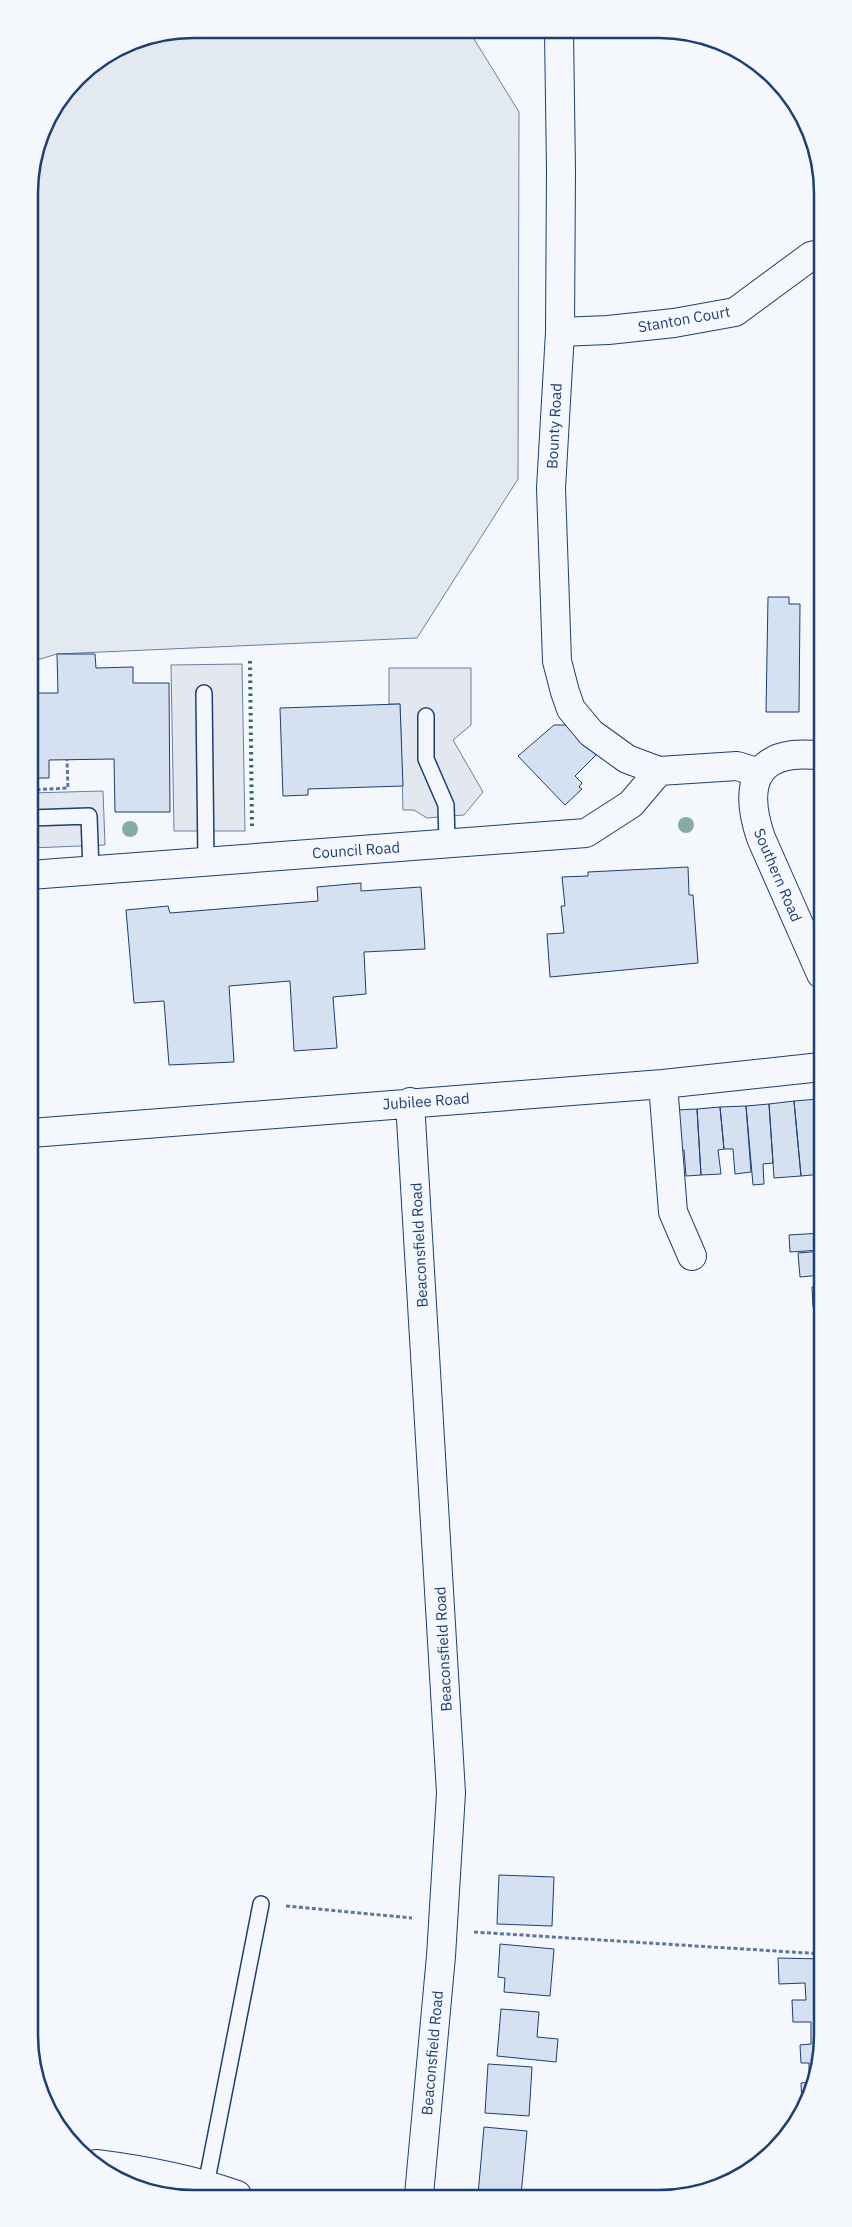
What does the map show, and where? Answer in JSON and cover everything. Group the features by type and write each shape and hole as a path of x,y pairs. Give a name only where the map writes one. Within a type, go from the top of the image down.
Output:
{"street":[{"name":"Bounty Road","path":"559,38 560,332 551,488 557,661 571,709 590,733 627,759 659,771"},
{"name":"Stanton Court","path":"560,332 608,330 674,323 735,312 814,255"},
{"path":"659,771 737,766 760,773 772,762 782,758 793,755 814,755"},
{"name":"Council Road","path":"38,874 586,833 631,804 659,771"},
{"name":"Southern Road","path":"760,773 752,796 754,818 814,958"},
{"name":"Jubilee Road","path":"37,1132 410,1102 663,1084 814,1068"},
{"path":"663,1084 673,1212 692,1256"},
{"name":"Beaconsfield Road","path":"410,1102 451,1793 441,1956 419,2190"},
{"path":"112,2166 206,2185 222,2190"}],"lane":[{"path":"204,693 206,862"},
{"path":"426,716 426,759 446,805 447,843"},
{"path":"38,818 89,816 91,871"},
{"path":"206,2185 261,1904"}],"path":[{"path":"38,790 68,788 67,760"},
{"path":"261,1904 415,1918"},
{"path":"468,1931 814,1953"}],"shaded area":[{"path":"183,38 474,39 519,112 518,479 417,638 57,654 38,660 38,183 43,153 49,133 58,115 76,90 90,76 133,49 163,40"},
{"path":"242,664 245,831 174,831 171,665"},
{"path":"389,668 471,668 471,725 453,740 483,792 464,815 427,818 414,810 403,810 400,704 389,704"},
{"path":"103,791 105,845 38,848 38,793"}],"building":[{"path":"768,597 789,597 789,604 800,604 799,712 766,712"},
{"path":"57,654 95,654 96,668 133,667 133,683 169,683 170,812 115,812 114,759 49,760 49,778 38,778 38,693 58,693"},
{"path":"400,704 403,786 308,789 308,795 283,796 280,708"},
{"path":"554,725 569,725 596,755 575,776 582,783 579,787 582,789 565,805 518,756"},
{"path":"688,867 689,895 693,895 698,963 550,977 547,934 564,933 561,906 565,906 562,877 588,876 588,872"},
{"path":"361,883 361,891 421,887 425,949 364,952 366,994 333,997 337,1048 294,1051 290,981 229,986 234,1062 169,1065 164,1001 134,1003 126,910 168,906 170,913 318,901 317,887"},
{"path":"814,1099 814,1175 801,1176 794,1101"},
{"path":"794,1101 801,1176 774,1178 769,1104"},
{"path":"769,1104 773,1163 763,1164 764,1184 753,1185 746,1106"},
{"path":"746,1106 751,1172 735,1174 733,1149 724,1149 720,1107"},
{"path":"720,1107 724,1149 718,1150 721,1174 701,1175 697,1109"},
{"path":"697,1109 701,1175 686,1176 684,1150 679,1150 676,1110"},
{"path":"814,1233 814,1250 790,1252 789,1235"},
{"path":"814,1252 814,1276 800,1277 798,1253"},
{"path":"812,1287 814,1287 813,1307"},
{"path":"499,1875 554,1877 552,1926 497,1924"},
{"path":"500,1944 554,1949 550,1996 504,1992 505,1978 498,1977"},
{"path":"778,1958 814,1959 814,2044 809,2074 809,2063 801,2063 800,2045 811,2044 811,2022 793,2022 792,2000 806,2000 805,1983 779,1984"},
{"path":"501,2009 539,2012 537,2037 558,2039 556,2062 497,2056"},
{"path":"488,2064 532,2067 529,2116 485,2113"},
{"path":"807,2082 801,2095 801,2083"},
{"path":"484,2127 527,2131 521,2190 478,2190"}],"hedge":[{"path":"250,661 252,828"}]}
